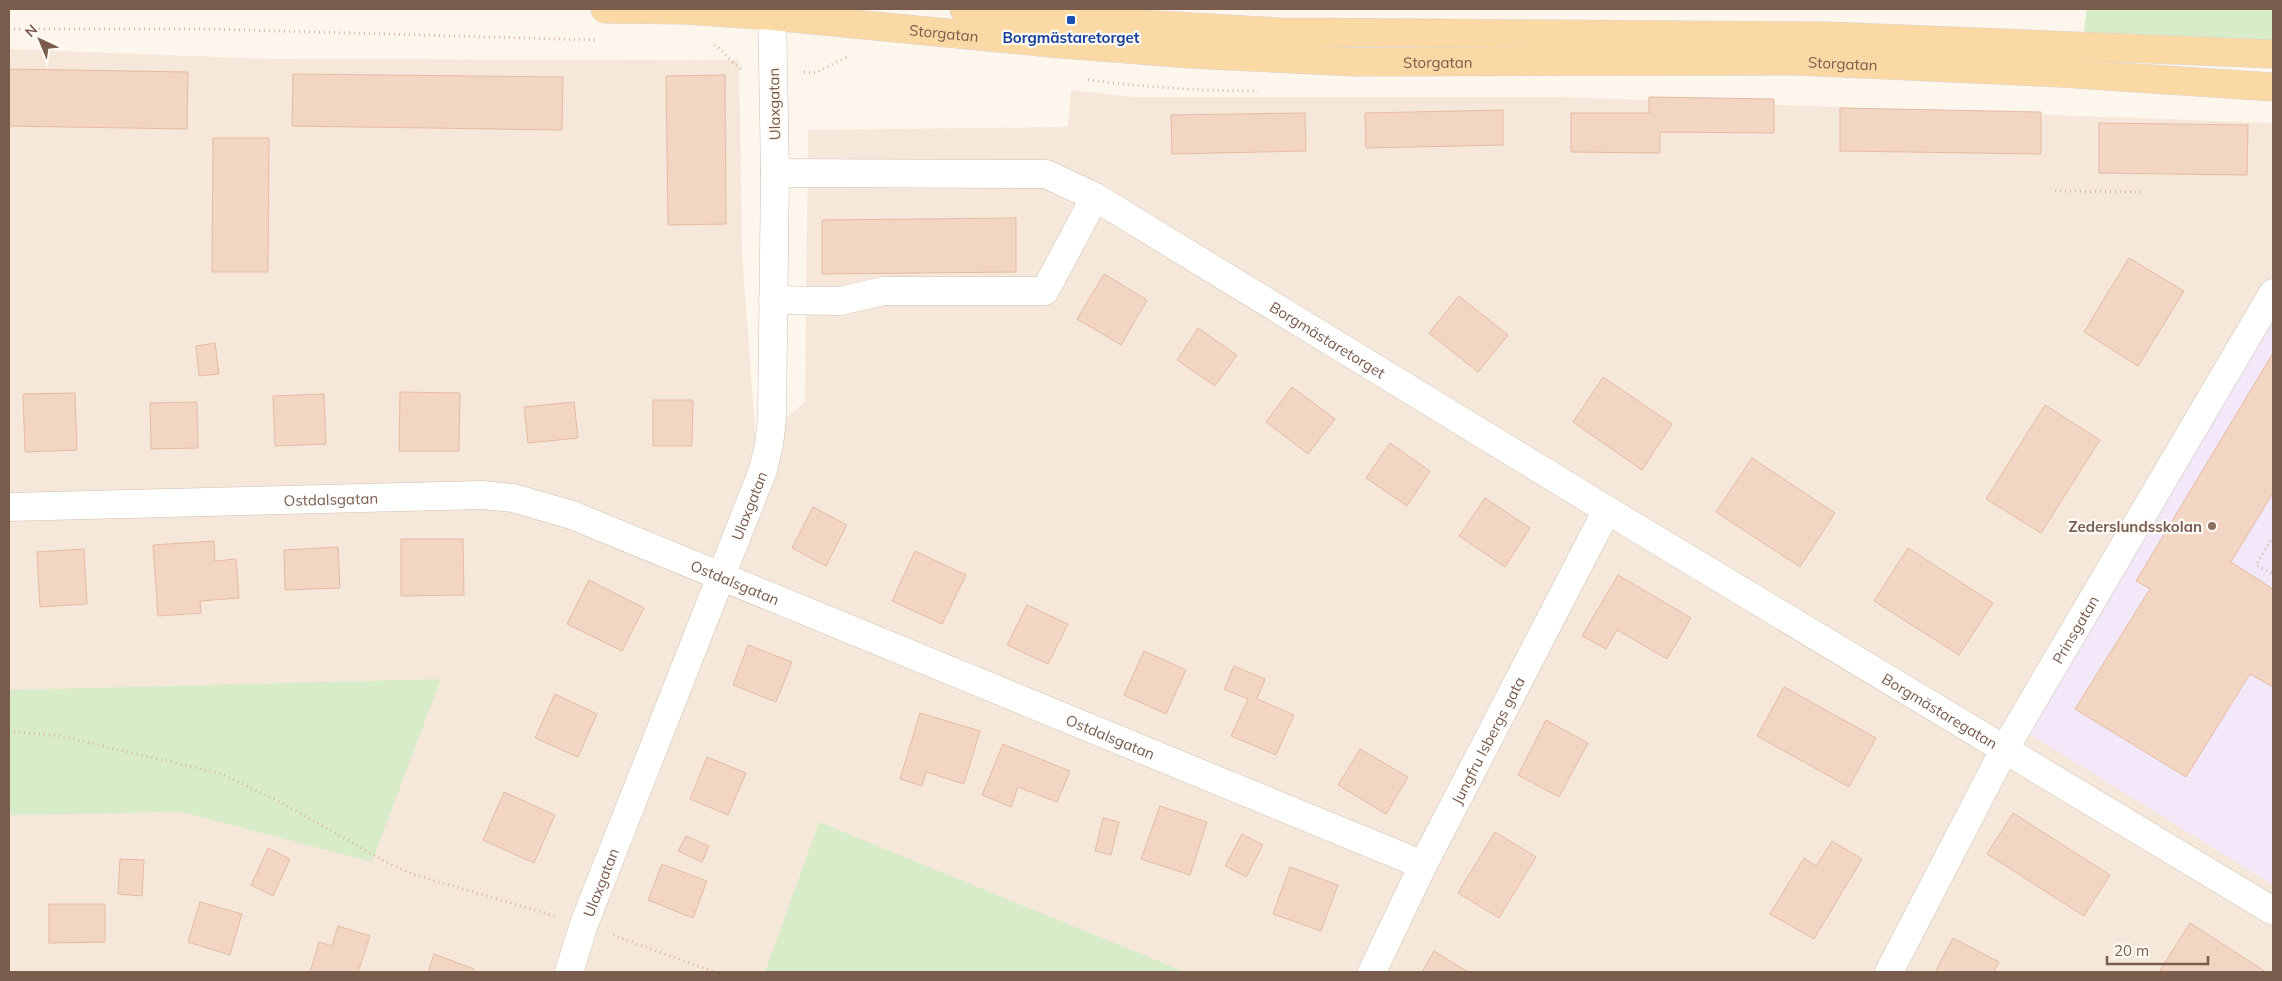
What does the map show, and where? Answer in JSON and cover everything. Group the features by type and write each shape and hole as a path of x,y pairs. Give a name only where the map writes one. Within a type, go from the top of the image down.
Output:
{"main road":[{"name":"Storgatan","path":"605,9 772,12 1050,43 1200,55 1355,62 1797,62 2080,74 2273,87"},
{"name":"Storgatan","path":"964,9 1071,20 1279,32 1820,36 2273,54"}],"street":[{"name":"Ulaxgatan","path":"569,972 584,924 763,470 769,445 772,418 775,173 772,12"},
{"name":"Borgmästaretorget","path":"775,173 1046,174 1096,196 1607,510"},
{"path":"773,300 840,301 884,291 1045,291 1096,196"},
{"name":"Prinsgatan","path":"1889,972 2004,750 2273,293"},
{"name":"Ostdalsgatan","path":"9,506 490,496 512,498 572,515 1423,865"},
{"name":"Borgmästaregatan","path":"1607,510 2273,911"},
{"name":"Jungfru Isbergs gata","path":"1372,972 1423,865 1607,510"}],"path":[{"path":"2056,191 2144,192"},
{"path":"2273,536 2256,565 2273,574"},
{"path":"9,731 61,736 222,774 280,802 371,854 415,875 584,924 714,972"}],"shaded area":[{"path":"9,49 272,59 739,60 742,253 756,442 805,402 808,130 1068,127 1071,90 1132,97 1563,97 2273,123 2273,972 9,972"},
{"name":"Zederslundsskolan","path":"2273,320 2273,885 2028,733"}],"green space":[{"path":"2087,9 2273,9 2273,44 2083,38"},
{"path":"441,679 372,862 182,812 9,815 9,690"},
{"path":"819,822 1183,971 1183,972 765,972"}],"building":[{"path":"9,69 188,72 187,129 9,126"},
{"path":"293,74 563,77 562,130 292,126"},
{"path":"725,75 726,224 668,225 666,76"},
{"path":"1649,97 1774,99 1774,133 1660,132 1660,153 1571,152 1571,113 1649,113"},
{"path":"1840,108 2041,112 2041,154 1840,151"},
{"path":"1503,110 1503,145 1366,148 1365,113"},
{"path":"1305,113 1306,151 1172,154 1171,115"},
{"path":"2099,123 2248,125 2247,175 2099,173"},
{"path":"213,138 269,138 268,272 212,272"},
{"path":"1016,218 1016,272 822,274 822,220"},
{"path":"2129,258 2184,291 2138,366 2084,332"},
{"path":"1104,274 1147,300 1121,345 1077,319"},
{"path":"1459,296 1508,335 1478,372 1429,333"},
{"path":"1198,328 1237,355 1215,386 1177,360"},
{"path":"215,343 219,374 199,376 196,346"},
{"path":"2273,353 2273,493 2231,562 2273,589 2273,687 2250,674 2186,777 2075,709 2150,589 2136,581"},
{"path":"1603,377 1672,424 1642,470 1573,422"},
{"path":"1292,387 1335,419 1308,454 1266,422"},
{"path":"400,392 460,393 459,451 399,451"},
{"path":"75,393 77,450 25,452 23,394"},
{"path":"324,394 326,444 275,446 273,396"},
{"path":"653,400 693,400 692,446 653,446"},
{"path":"197,402 198,448 151,449 150,403"},
{"path":"574,402 578,438 528,443 524,407"},
{"path":"2045,405 2100,440 2041,533 1986,499"},
{"path":"1390,443 1430,471 1407,506 1366,478"},
{"path":"1752,458 1835,513 1800,567 1716,512"},
{"path":"1485,498 1530,528 1505,567 1459,536"},
{"path":"813,507 847,525 826,566 792,548"},
{"path":"401,539 463,539 464,595 401,596"},
{"path":"214,541 215,561 236,559 239,598 200,601 201,613 158,616 153,545"},
{"path":"338,547 340,588 285,590 284,550"},
{"path":"1908,548 1993,603 1959,655 1874,601"},
{"path":"84,549 87,604 40,607 37,552"},
{"path":"915,551 966,575 942,624 892,601"},
{"path":"1618,575 1691,618 1667,659 1617,630 1606,649 1582,636"},
{"path":"589,580 644,608 622,651 567,624"},
{"path":"1027,605 1068,624 1048,664 1007,645"},
{"path":"748,645 792,662 776,702 733,685"},
{"path":"1144,651 1186,670 1166,714 1124,695"},
{"path":"1234,666 1265,679 1257,699 1294,715 1276,755 1231,736 1248,699 1224,689"},
{"path":"1784,687 1876,738 1849,787 1757,736"},
{"path":"555,694 597,714 578,757 535,738"},
{"path":"920,713 980,731 964,784 926,772 922,786 900,779"},
{"path":"1546,720 1588,743 1559,797 1518,775"},
{"path":"1003,744 1070,771 1057,802 1018,787 1011,807 982,795"},
{"path":"1360,749 1408,777 1386,814 1338,785"},
{"path":"707,757 746,773 728,815 690,799"},
{"path":"504,792 555,815 534,863 483,840"},
{"path":"1160,806 1207,822 1190,875 1141,859"},
{"path":"2013,813 2110,875 2084,916 1987,854"},
{"path":"1103,818 1119,822 1111,855 1095,851"},
{"path":"1495,832 1536,857 1499,918 1458,893"},
{"path":"1242,834 1263,845 1246,877 1225,866"},
{"path":"686,836 709,846 702,862 678,851"},
{"path":"1832,841 1862,859 1814,939 1770,914 1804,858 1816,866"},
{"path":"268,848 290,859 273,896 251,885"},
{"path":"120,859 144,860 142,896 118,894"},
{"path":"662,864 707,881 693,918 648,900"},
{"path":"1290,867 1338,885 1321,931 1273,914"},
{"path":"200,902 242,914 230,955 188,942"},
{"path":"49,904 105,904 105,942 49,943"},
{"path":"2190,923 2266,972 2163,972 2160,970"},
{"path":"338,926 370,936 358,972 310,972 319,942 332,946"},
{"path":"1953,938 1999,962 1994,972 1935,972"},
{"path":"1434,951 1468,972 1422,972"},
{"path":"434,954 474,969 473,972 428,972"}],"place":[{"name":"Borgmästaretorget","path":"1071,20"},
{"name":"Zederslundsskolan","path":"2212,526"}]}
